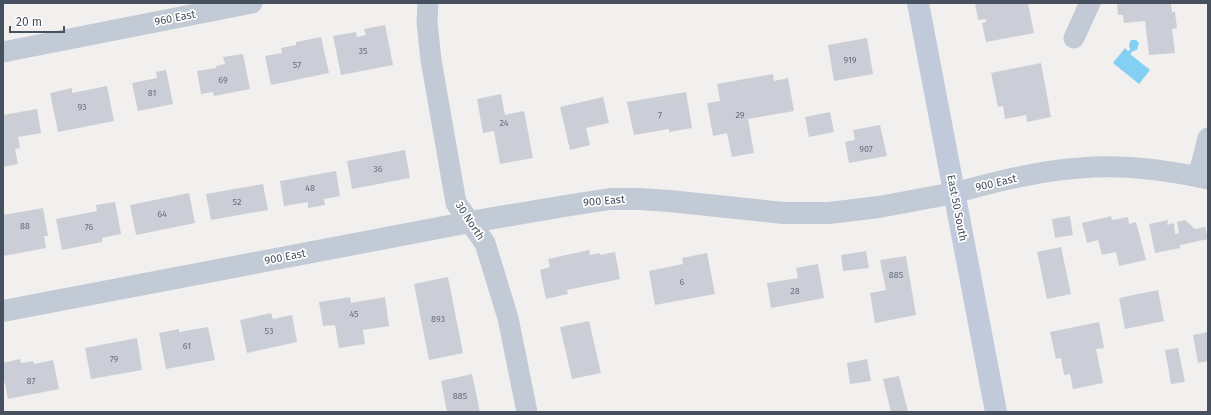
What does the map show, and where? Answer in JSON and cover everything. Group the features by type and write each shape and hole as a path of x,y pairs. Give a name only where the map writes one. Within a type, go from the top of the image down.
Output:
{"main road":[{"name":"East 50 South","path":"918,3 996,412"}],"street":[{"name":"960 East","path":"3,52 252,3"},
{"name":"30 North","path":"428,3 431,60 456,203 485,243 508,318 527,412"},
{"path":"1074,38 1090,3"},
{"path":"1203,178 1208,138"},
{"name":"900 East","path":"3,311 470,222 610,199 669,201 784,213 829,213 879,207 954,193 1036,174 1081,168 1136,168 1203,178"}],"water":[{"path":"1131,40 1136,40 1139,43 1137,50 1130,54 1150,70 1139,84 1113,63 1125,48 1128,51 1130,50 1129,45"}],"building":[{"path":"975,3 1028,3 1034,33 986,42 982,23 986,22 986,19 978,20"},
{"path":"1117,3 1171,3 1172,12 1175,12 1177,28 1172,29 1175,53 1149,55 1145,21 1124,23 1123,15 1118,15"},
{"path":"385,25 393,65 341,75 333,36 356,32 357,37 366,35 364,29"},
{"path":"321,37 329,73 271,85 265,56 282,53 281,48 296,45 296,42"},
{"path":"867,38 873,74 834,81 828,45"},
{"path":"243,54 250,89 214,96 213,92 201,94 197,71 216,68 216,66 225,64 223,57"},
{"path":"1041,63 1051,117 1027,122 1026,115 1005,119 1003,106 998,107 991,73"},
{"path":"166,70 173,104 138,111 132,83 157,78 156,72"},
{"path":"773,74 774,81 788,78 794,111 748,119 754,153 732,157 727,133 713,136 707,103 720,101 717,84"},
{"path":"107,86 114,121 58,132 50,93 72,88 72,93"},
{"path":"686,92 692,128 669,132 669,129 634,135 627,102"},
{"path":"501,94 505,115 524,111 533,158 500,164 494,131 483,133 477,99"},
{"path":"603,97 609,123 586,128 590,145 570,150 560,107"},
{"path":"37,109 41,133 18,137 20,148 15,149 18,164 3,167 3,115"},
{"path":"830,112 834,132 809,137 805,117"},
{"path":"880,125 887,156 849,163 845,142 855,140 853,130"},
{"path":"405,150 410,178 352,189 347,161"},
{"path":"336,171 340,196 324,199 325,205 308,208 308,202 284,206 280,181"},
{"path":"263,184 268,210 211,220 206,194"},
{"path":"189,193 195,223 136,235 130,205"},
{"path":"115,202 121,234 102,238 102,242 62,250 56,219 97,211 96,205"},
{"path":"43,208 48,236 44,236 46,248 3,256 3,215"},
{"path":"1070,216 1073,235 1055,238 1052,219"},
{"path":"1111,216 1112,220 1128,217 1129,224 1136,222 1146,260 1119,266 1116,252 1102,255 1098,240 1087,243 1082,223"},
{"path":"1168,220 1167,225 1174,223 1175,234 1179,233 1177,222 1185,220 1195,229 1205,227 1208,239 1180,245 1180,248 1155,253 1149,224"},
{"path":"1061,247 1071,294 1047,299 1037,252"},
{"path":"589,250 590,255 615,252 620,279 567,290 568,294 546,299 540,270 550,267 548,259"},
{"path":"866,251 869,268 843,271 841,255"},
{"path":"707,253 715,294 655,305 649,271 683,264 682,258"},
{"path":"906,256 916,315 875,323 870,293 886,290 880,260"},
{"path":"818,264 824,298 771,308 767,283 798,278 796,268"},
{"path":"448,277 463,353 429,360 414,284"},
{"path":"1158,290 1164,321 1125,329 1119,298"},
{"path":"350,297 351,303 385,297 389,326 363,330 365,344 339,348 335,325 323,326 319,302"},
{"path":"271,313 273,319 292,315 297,342 247,353 240,320"},
{"path":"589,321 601,373 572,379 560,327"},
{"path":"1099,322 1104,348 1096,349 1103,383 1073,389 1070,374 1064,375 1061,358 1056,359 1050,332"},
{"path":"208,327 215,360 166,369 159,333 179,329 179,332"},
{"path":"1208,332 1208,361 1198,363 1193,335"},
{"path":"137,338 142,370 91,379 85,348"},
{"path":"1178,348 1185,382 1171,384 1165,350"},
{"path":"20,359 21,363 33,361 34,364 53,360 59,389 8,399 3,374 3,363"},
{"path":"867,359 871,381 850,384 847,363"},
{"path":"472,374 480,412 447,412 441,381"},
{"path":"899,376 908,412 891,412 883,379"}]}
